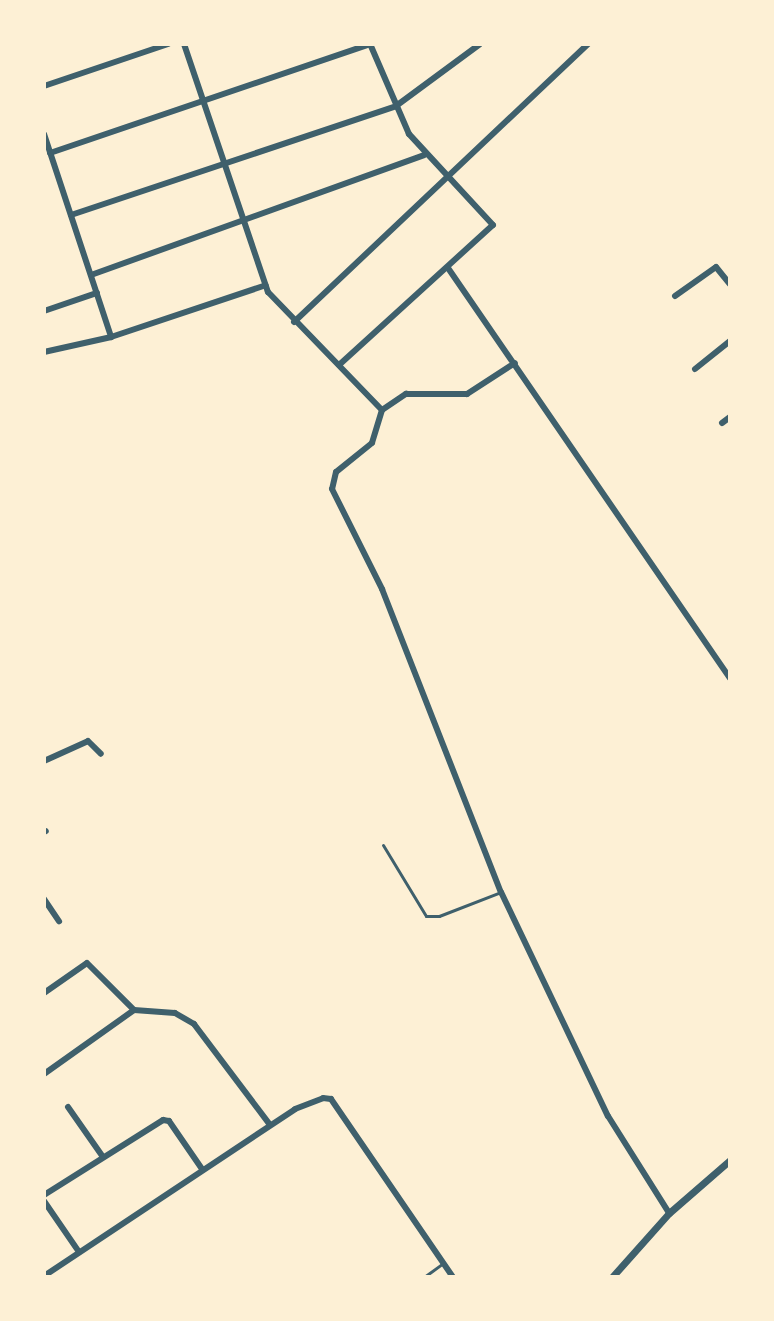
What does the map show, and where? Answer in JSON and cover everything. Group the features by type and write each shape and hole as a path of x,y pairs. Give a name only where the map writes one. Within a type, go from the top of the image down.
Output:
{"street":[{"path":"44,86 168,44"},
{"path":"184,44 227,160 244,223 266,285 294,322 382,410"},
{"path":"50,153 370,44 396,106 424,155 450,173 493,225 339,365"},
{"path":"71,215 227,160 396,106 480,44"},
{"path":"294,322 588,44"},
{"path":"44,134 111,337"},
{"path":"91,275 244,223 424,155"},
{"path":"675,296 716,267 730,284"},
{"path":"448,268 730,678"},
{"path":"44,352 111,337 266,285"},
{"path":"44,311 97,293"},
{"path":"695,369 730,341"},
{"path":"515,363 473,392 406,394 382,410 372,443 336,472 332,489 382,589 501,892 608,1116 669,1213"},
{"path":"722,423 730,417"},
{"path":"44,761 88,741 101,754"},
{"path":"44,899 59,921"},
{"path":"44,993 87,963 134,1010 187,1018 270,1125"},
{"path":"44,1074 134,1010"},
{"path":"44,1276 270,1125 312,1100 331,1099 453,1277"},
{"path":"68,1107 103,1157"},
{"path":"79,1252 44,1198 103,1157 163,1120 169,1121 202,1169"},
{"path":"612,1277 669,1213 730,1160"}],"lane":[{"path":"383,845 426,916 439,916 501,892"},
{"path":"424,1277 443,1263"}]}
